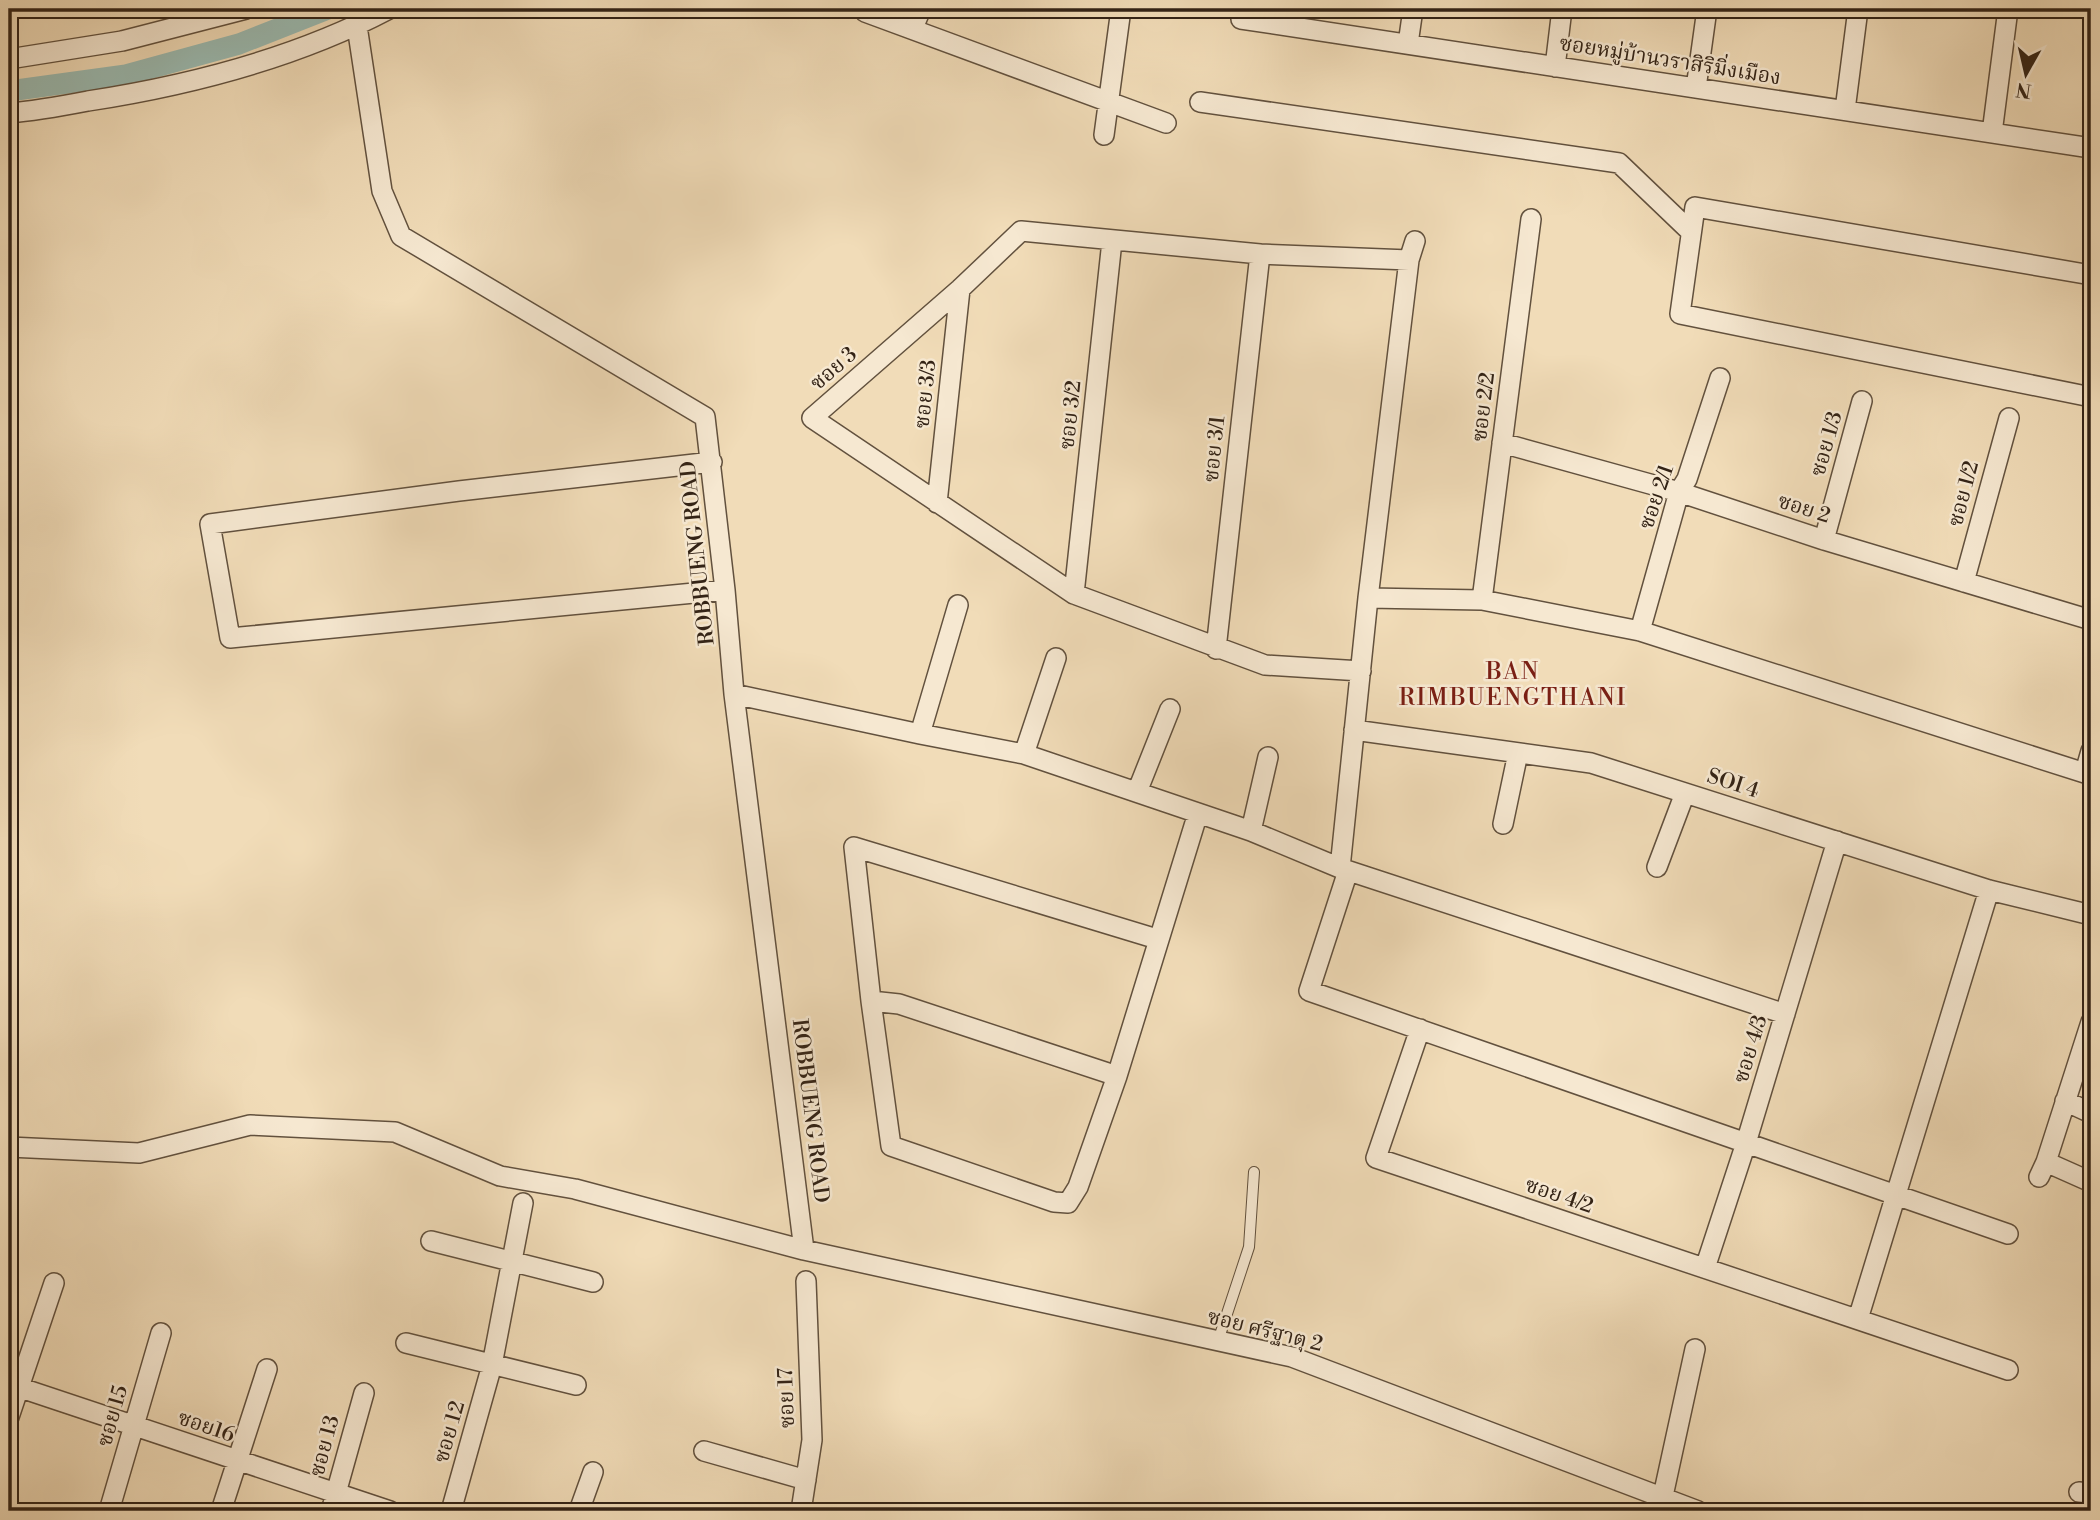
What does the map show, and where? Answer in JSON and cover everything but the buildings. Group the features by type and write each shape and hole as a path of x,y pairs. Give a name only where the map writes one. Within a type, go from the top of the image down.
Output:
{"street":[{"path":"9,59 122,41 246,9"},
{"path":"9,114 131,94 246,68 357,26 389,9"},
{"path":"913,28 921,9"},
{"path":"1104,135 1121,9"},
{"path":"1408,44 1413,9"},
{"path":"1555,67 1562,9"},
{"path":"1696,88 1707,9"},
{"path":"1845,110 1858,9"},
{"path":"1992,133 2008,9"},
{"path":"865,12 1166,123"},
{"name":"ซอยหมู่บ้านวราสิริมิ่งเมือง","path":"1241,19 1285,17 1408,44 2091,148"},
{"name":"ROBBUENG ROAD","path":"357,26 382,191 401,236 705,417 712,462 734,694 804,1250"},
{"path":"1200,102 1619,163 1691,232"},
{"path":"2091,275 1695,207 1680,314 2091,397"},
{"name":"ซอย 2/2","path":"1482,600 1531,219"},
{"name":"ซอย 3","path":"1361,671 1265,665 1074,594 812,418 960,289 1021,231 1259,254 1409,260"},
{"name":"ซอย 3/2","path":"1074,594 1112,241"},
{"path":"1415,241 1409,260 1368,598 1354,730 1344,869 1309,991 2008,1234"},
{"name":"ซอย 3/1","path":"1216,649 1259,254"},
{"name":"ซอย 3/3","path":"937,503 960,289"},
{"name":"ซอย 2/1","path":"1640,631 1679,492 1687,479 1720,378"},
{"name":"ซอย 1/3","path":"1824,540 1862,401"},
{"name":"ซอย 1/2","path":"1964,582 2009,418"},
{"name":"ซอย 2","path":"1502,443 1679,492 1824,540 2091,620"},
{"path":"712,462 459,491 209,524 230,638 725,590"},
{"path":"1368,598 1482,600 1640,631 2088,774 2091,751"},
{"path":"920,734 958,605"},
{"path":"1024,754 1056,658"},
{"path":"734,694 1024,754 1251,831 1344,869 1785,1014"},
{"path":"1137,792 1170,709"},
{"name":"SOI 4","path":"1354,730 1591,763 1989,890 2091,915"},
{"path":"1503,824 1518,753"},
{"path":"1251,831 1268,757"},
{"path":"1657,867 1685,793"},
{"path":"1157,939 854,847 891,1146 1054,1202 1068,1203 1078,1187 1117,1076 1198,813"},
{"name":"ซอย 4/3","path":"1705,1268 1746,1143 1837,841"},
{"path":"1858,1319 1989,890"},
{"path":"871,1001 899,1004 1117,1076"},
{"path":"2091,1022 2043,1170 2091,1182"},
{"name":"ซอย 4/2","path":"1420,1029 1376,1158 2008,1370"},
{"path":"2065,1101 2091,1113"},
{"name":"ซอย ศรีฐาตุ 2","path":"9,1147 139,1153 250,1125 395,1132 500,1176 575,1189 804,1250 1292,1357 1698,1511"},
{"name":"ซอย 12","path":"451,1511 492,1365 523,1203"},
{"path":"431,1241 593,1282"},
{"name":"ซอย 17","path":"801,1511 812,1440 806,1281"},
{"path":"9,1417 14,1386 54,1283"},
{"name":"ซอย 15","path":"109,1511 161,1334"},
{"path":"406,1343 576,1385"},
{"path":"1663,1496 1695,1349"},
{"path":"221,1511 267,1369"},
{"name":"ซอย16","path":"14,1386 236,1461 333,1502 390,1511"},
{"name":"ซอย 13","path":"333,1502 364,1393"},
{"path":"704,1451 806,1480"},
{"path":"579,1511 593,1472"}],"lane":[{"path":"1218,1342 1249,1247 1254,1172"}],"waterway":[{"path":"9,91 126,75 239,44 328,9"}],"district":[{"name":"BAN RIMBUENGTHANI","path":"1513,685"}]}
